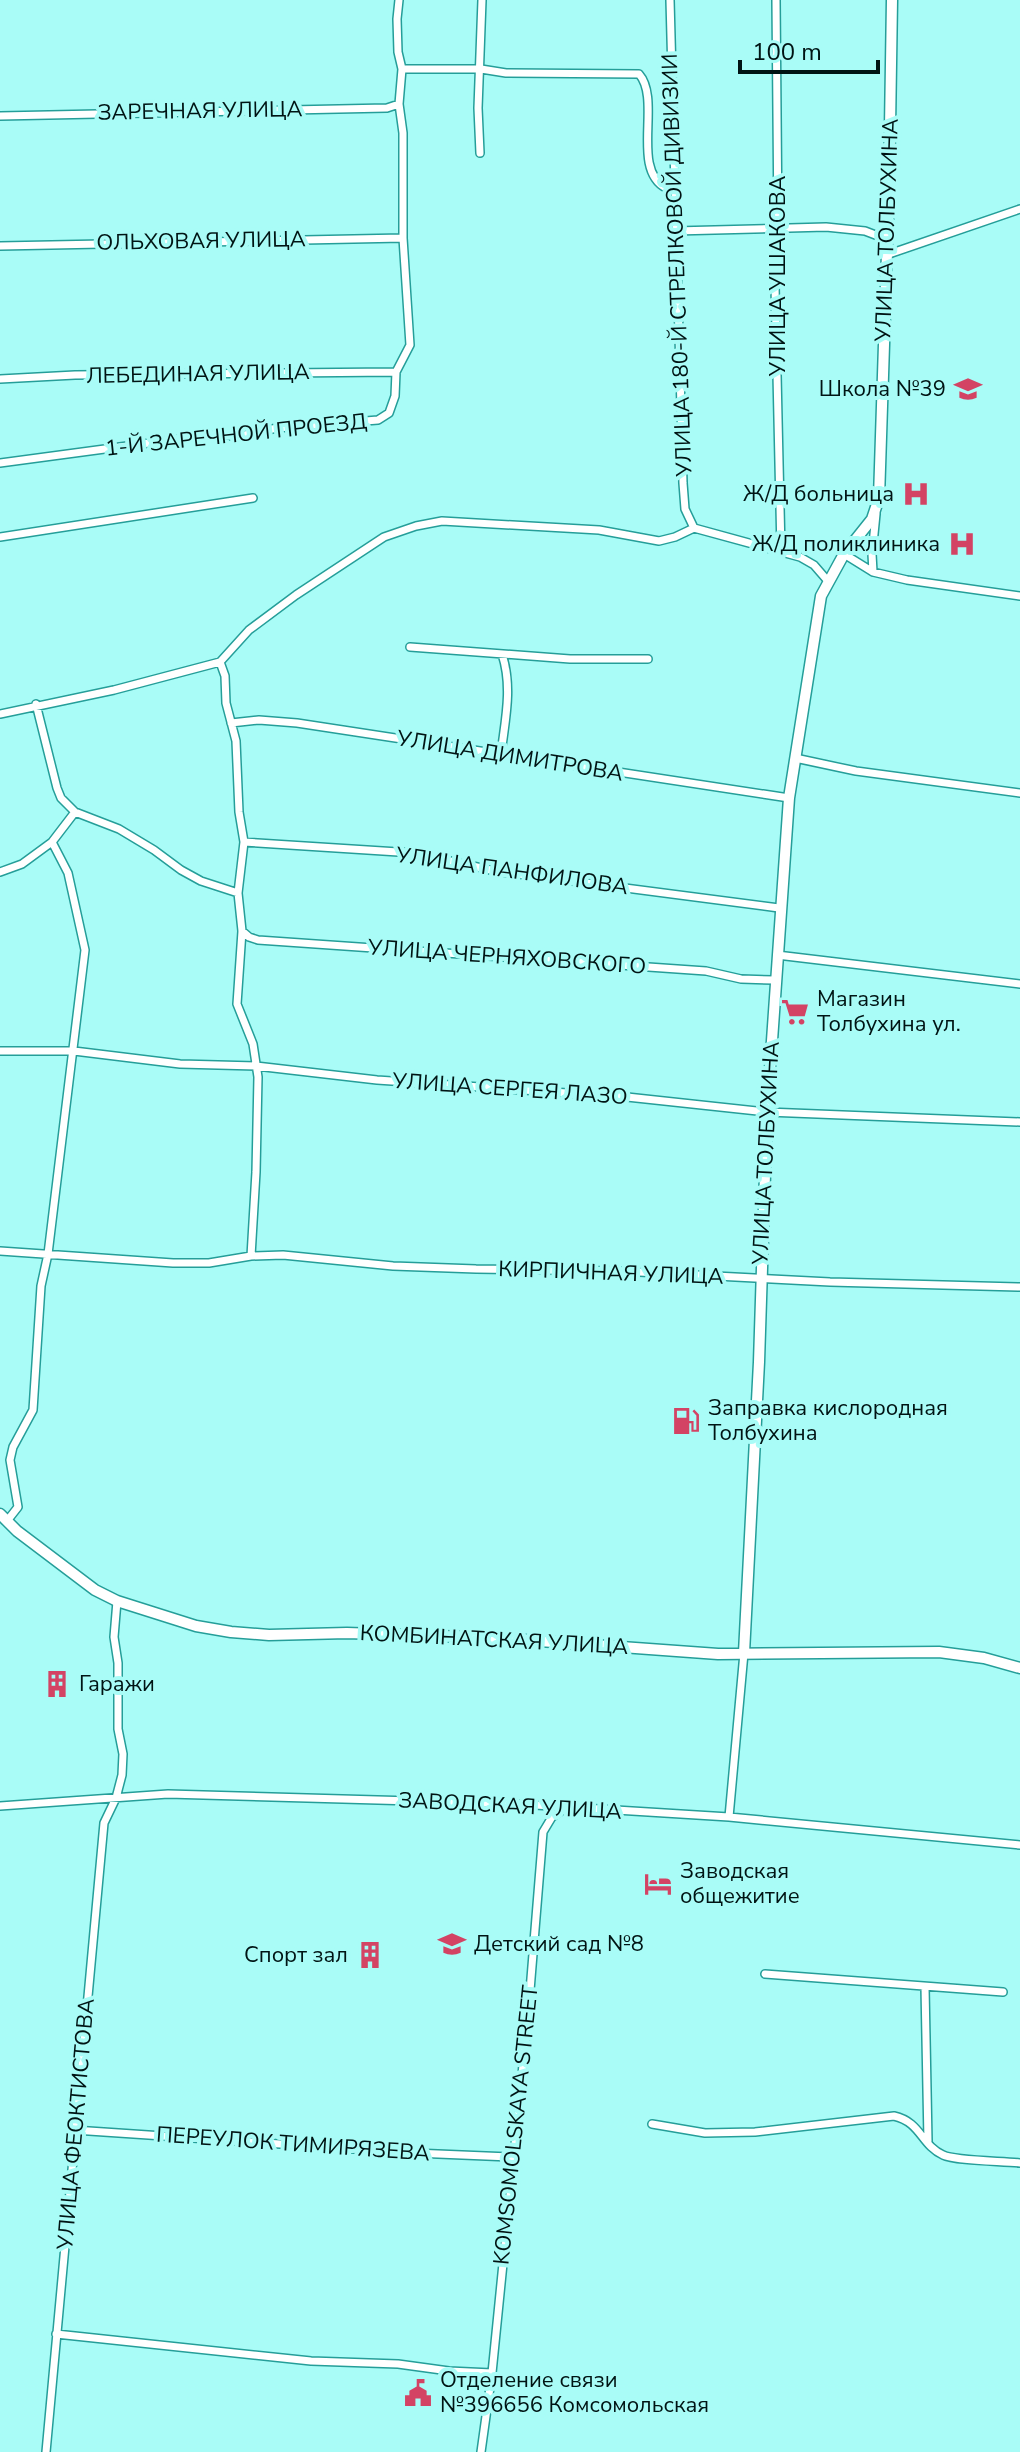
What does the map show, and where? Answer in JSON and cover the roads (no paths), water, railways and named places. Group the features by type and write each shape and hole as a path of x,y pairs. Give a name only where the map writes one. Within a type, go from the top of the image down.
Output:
{"street":[{"name":"1-Й ЗАРЕЧНОЙ ПРОЕЗД","path":"0,463 209,435 240,436 277,428 378,420 389,413 395,396 396,372 410,345 403,238 399,0"},
{"path":"480,153 478,108 482,0"},
{"name":"УЛИЦА 180-Й СТРЕЛКОВОЙ ДИВИЗИИ","path":"670,0 683,483 685,509 694,528"},
{"name":"УЛИЦА УШАКОВА","path":"776,0 778,227 775,286 781,551"},
{"name":"УЛИЦА ТОЛБУХИНА","path":"873,572 872,554 880,488 892,0"},
{"path":"402,69 639,74 647,89 647,130 654,177 660,185 675,189"},
{"name":"ЗАРЕЧНАЯ УЛИЦА","path":"0,116 387,108 399,104"},
{"path":"886,255 1020,209"},
{"path":"675,231 826,227 865,231 886,239"},
{"name":"ОЛЬХОВАЯ УЛИЦА","path":"0,246 403,238"},
{"name":"ЛЕБЕДИНАЯ УЛИЦА","path":"0,379 75,375 396,372"},
{"path":"0,537 253,498"},
{"name":"УЛИЦА ТОЛБУХИНА","path":"729,1817 744,1653 759,1362 767,1112 789,798 816,620 827,580 877,508"},
{"path":"0,714 114,690 220,662 249,630 384,537 442,521 599,530 659,541 694,528 800,557 814,565 827,580"},
{"path":"844,554 873,572 947,587 1020,596"},
{"path":"410,647 570,659 648,659"},
{"path":"501,754 509,693 507,668 502,654"},
{"path":"220,662 225,676 226,703 239,766 239,812 244,842 238,893 242,931 237,1004 253,1044 256,1066 256,1172 251,1256"},
{"path":"36,704 57,788 61,798 75,812 119,829 201,881 238,893"},
{"name":"УЛИЦА ДИМИТРОВА","path":"231,723 259,720 297,723 789,798"},
{"path":"795,758 856,771 1020,793"},
{"path":"0,872 22,864 52,842 75,812"},
{"path":"4,1518 18,1507 10,1460 13,1447 33,1410 41,1286 48,1254 85,950 68,873 52,842"},
{"name":"УЛИЦА ПАНФИЛОВА","path":"244,842 414,853 495,871 779,908"},
{"name":"УЛИЦА ЧЕРНЯХОВСКОГО","path":"242,931 258,940 706,971 741,979 774,980"},
{"path":"777,955 1020,984"},
{"name":"УЛИЦА СЕРГЕЯ ЛАЗО","path":"0,1051 74,1051 180,1064 256,1066 377,1080 627,1097 767,1112 1020,1122"},
{"path":"0,1251 48,1254"},
{"name":"КИРПИЧНАЯ УЛИЦА","path":"48,1254 173,1263 209,1263 251,1256 283,1255 393,1266 545,1272 620,1271 1020,1287"},
{"name":"КОМБИНАТСКАЯ УЛИЦА","path":"4,1518 95,1590 117,1601 196,1626 243,1633 450,1636 718,1654 939,1652 984,1658 1020,1668"},
{"name":"УЛИЦА ФЕОКТИСТОВА","path":"46,2452 104,1823 116,1798 122,1775 118,1663 114,1637 117,1601"},
{"name":"ЗАВОДСКАЯ УЛИЦА","path":"0,1806 168,1794 519,1804 729,1817 1020,1845"},
{"name":"KOMSOMOLSKAYA STREET","path":"481,2452 492,2373 537,1930 543,1832 552,1817 566,1808"},
{"path":"765,1974 1003,1992"},
{"path":"925,1987 928,2143"},
{"path":"652,2124 705,2133 755,2132 894,2116 908,2119 928,2143 944,2156 1020,2163"},
{"name":"ПЕРЕУЛОК ТИМИРЯЗЕВА","path":"74,2130 512,2157"},
{"path":"56,2334 311,2361 398,2364 492,2373"}],"place":[{"name":"Школа №39","path":"968,389"},
{"name":"Ж/Д больница","path":"916,494"},
{"name":"Ж/Д поликлиника","path":"962,544"},
{"name":"Магазин Толбухина ул.","path":"795,1012"},
{"name":"Заправка кислородная Толбухина","path":"686,1421"},
{"name":"Гаражи","path":"57,1684"},
{"name":"Заводская общежитие","path":"658,1884"},
{"name":"Детский сад №8","path":"452,1944"},
{"name":"Спорт зал","path":"370,1955"},
{"name":"Отделение связи №396656 Комсомольская","path":"418,2393"}]}
